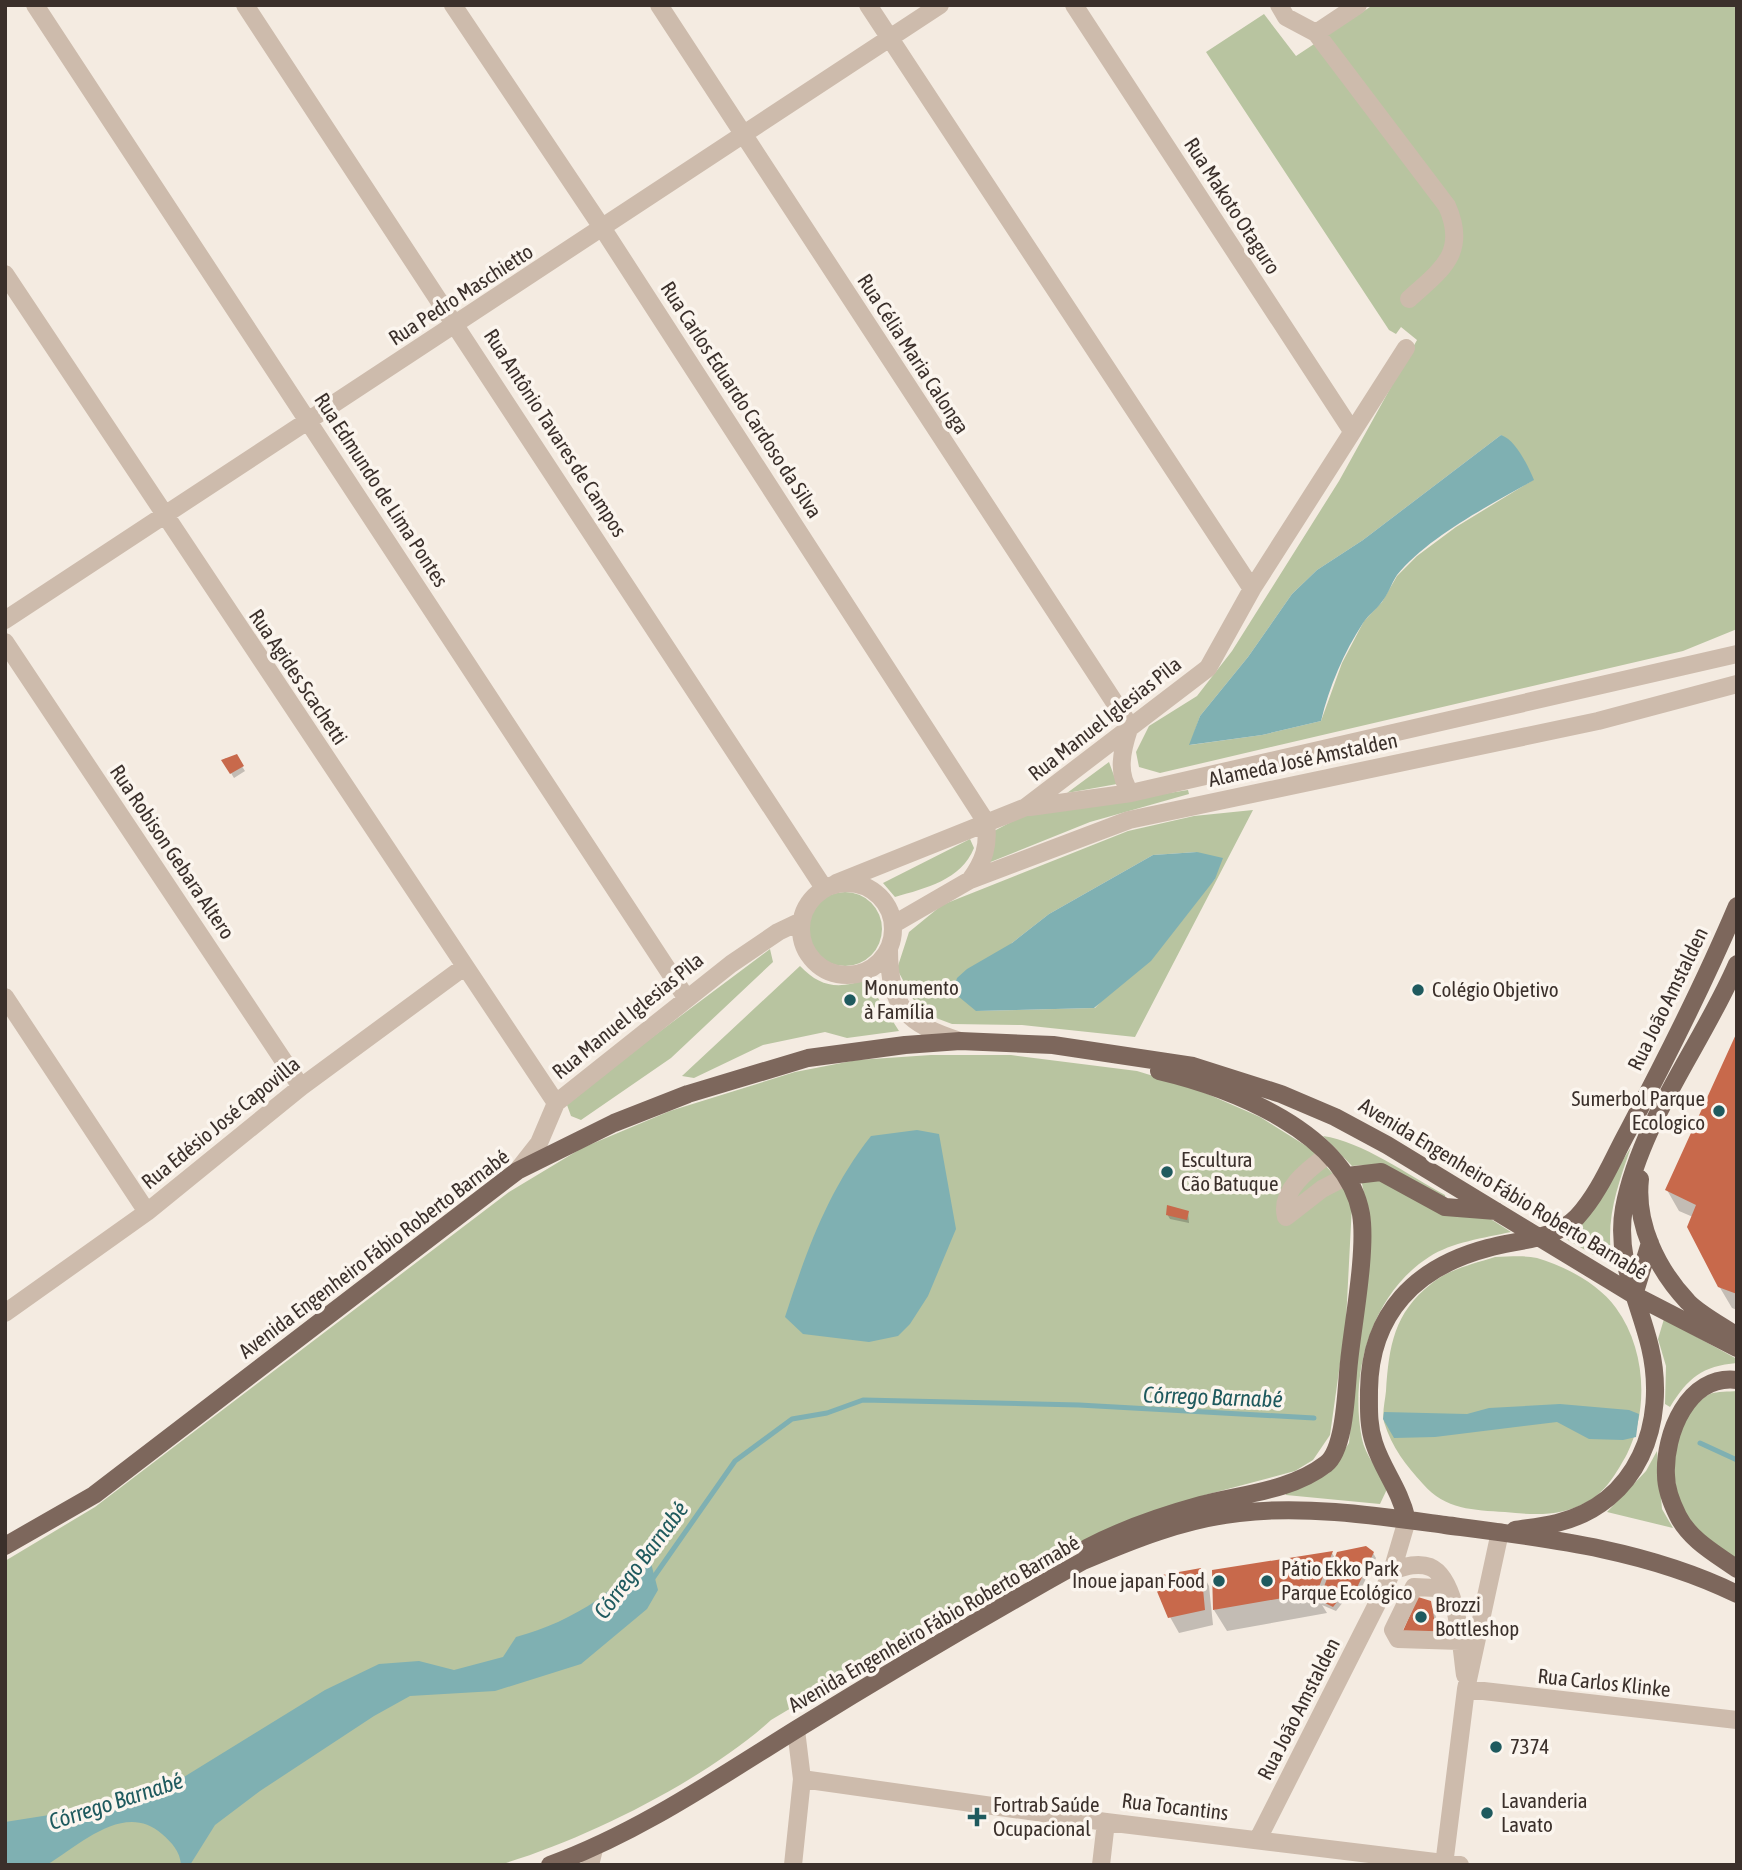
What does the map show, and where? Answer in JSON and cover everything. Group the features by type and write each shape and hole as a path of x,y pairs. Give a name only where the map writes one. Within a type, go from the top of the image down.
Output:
{"main road":[{"name":"Rua João Amstalden","path":"1407,1520 1401,1494 1374,1445 1370,1427 1373,1353 1385,1322 1412,1286 1437,1266 1454,1257 1538,1237 1574,1220 1603,1181 1677,1040 1737,906"},
{"name":"Rua João Amstalden","path":"1500,1532 1559,1523 1584,1513 1611,1496 1638,1464 1649,1441 1656,1398 1650,1346 1623,1252 1623,1212 1629,1185 1648,1132 1718,1006 1737,964"},
{"name":"Avenida Engenheiro Fábio Roberto Barnabé","path":"5,1546 94,1495 517,1171 614,1123 688,1094 763,1070 820,1056 960,1041 1012,1041 1193,1066 1281,1094 1335,1117 1499,1212 1634,1295 1737,1348"},
{"path":"1070,1568 1084,1549 1116,1533 1197,1506 1289,1484 1329,1462 1341,1430 1362,1233 1356,1192 1347,1176 1329,1154 1284,1121 1251,1103 1180,1076 1143,1066 1117,1054"},
{"path":"1648,1132 1638,1197 1639,1213 1650,1243 1671,1280 1689,1303 1737,1336"},
{"path":"1347,1176 1381,1172 1445,1207 1499,1212"},
{"path":"1634,1295 1650,1243"},
{"path":"1737,1380 1711,1382 1691,1397 1679,1416 1667,1457 1666,1476 1669,1494 1687,1531 1737,1569"},
{"name":"Avenida Engenheiro Fábio Roberto Barnabé","path":"550,1865 592,1857 749,1762 796,1730 1070,1568 1160,1531 1238,1513 1278,1510 1407,1520 1611,1550 1668,1565 1737,1594"}],"street":[{"name":"Rua Edmundo de Lima Pontes","path":"35,5 687,999"},
{"name":"Rua Antônio Tavares de Campos","path":"245,5 830,885"},
{"name":"Rua Carlos Eduardo Cardoso da Silva","path":"453,5 603,229 986,822"},
{"name":"Rua Célia Maria Calonga","path":"659,5 1130,726"},
{"path":"867,5 1252,589"},
{"name":"Rua Pedro Maschietto","path":"5,620 940,5"},
{"name":"Rua Makoto Otaguro","path":"1074,5 1352,431"},
{"path":"1279,5 1297,25 1317,33 1447,206 1454,222 1456,239 1451,255 1442,269 1409,299"},
{"path":"1317,33 1358,5"},
{"name":"Rua Agides Scachetti","path":"5,274 163,516 556,1103"},
{"name":"Rua Manuel Iglesias Pila","path":"830,885 1026,807 1208,668 1252,589 1406,348"},
{"name":"Rua Robison Gebara Altero","path":"5,642 301,1087"},
{"path":"1704,663 1737,645"},
{"name":"Alameda José Amstalden","path":"1026,807 1132,793 1737,654"},
{"name":"Alameda José Amstalden","path":"894,924 970,880 1129,820 1598,721 1737,684"},
{"path":"1130,726 1122,750 1125,786 1132,793"},
{"path":"970,880 982,864 986,851 986,822"},
{"path":"889,950 871,969 851,976 830,973 813,961 802,942 801,921 813,896 830,885 862,884 877,893 888,907 894,924 889,950 891,989 896,1001 928,1031 960,1041"},
{"name":"Rua Manuel Iglesias Pila","path":"556,1103 740,957 778,932 801,921"},
{"name":"Rua Edésio José Capovilla","path":"5,1313 147,1212 301,1087 464,967"},
{"path":"5,997 147,1212"},
{"path":"517,1171 539,1143 556,1103"},
{"path":"1329,1154 1303,1175 1287,1196 1284,1209 1286,1217 1322,1189 1347,1176"},
{"name":"Rua João Amstalden","path":"1258,1839 1392,1571 1407,1520"},
{"path":"1450,1864 1466,1689 1500,1532"},
{"path":"1392,1571 1414,1564 1432,1567 1444,1581 1452,1601 1466,1689"},
{"path":"1452,1601 1436,1588 1414,1587 1394,1630 1398,1639 1460,1641"},
{"name":"Rua Carlos Klinke","path":"1466,1689 1737,1720"},
{"path":"793,1865 802,1779 796,1730"},
{"name":"Rua Tocantins","path":"802,1779 1106,1822 1450,1864"},
{"path":"1101,1865 1106,1822"}],"green space":[{"path":"1373,5 1737,5 1737,629 1683,651 1160,773 1139,767 1136,752 1149,726 1197,696 1232,651 1339,481 1417,340 1401,327 1396,334 1389,330 1206,52 1264,14 1296,56","holes":["1501,435 1533,480 1456,527 1417,556 1397,576 1382,602 1364,621 1342,663 1321,721 1262,735 1190,745 1200,716 1248,657 1292,594 1317,570 1363,540"]},
{"path":"1109,762 1117,784 1067,793"},
{"path":"1188,790 1189,794 1090,822 988,863 994,831 1022,816"},
{"path":"1253,810 1135,1037 1022,1025 952,1024 928,1015 913,999 897,969 909,932 942,905 1128,831 1194,816","holes":["1197,852 1215,879 1095,1008 976,1011 1012,943 1049,914 1153,855"]},
{"path":"970,839 974,848 968,859 961,868 941,881 895,897 883,883"},
{"path":"845,892 866,898 876,908 882,929 876,950 866,960 845,966 824,960 814,950 808,929 814,908 824,898"},
{"path":"770,949 773,962 671,1058 581,1120 571,1116 567,1105 575,1095"},
{"path":"800,966 815,978 830,984 847,985 866,979 899,1031 847,1038 825,1032 763,1045 694,1078 682,1076"},
{"path":"931,1055 1011,1055 1137,1071 1196,1089 1260,1117 1311,1149 1341,1183 1352,1205 1346,1321 1330,1435 1313,1460 1295,1471 1205,1495 1084,1541 977,1597 771,1720 744,1742 679,1786 605,1824 499,1865 5,1865 5,1561 95,1507 509,1192 582,1148 670,1111 795,1072 857,1060"},
{"path":"1323,1136 1338,1139 1385,1160 1445,1195 1446,1202 1390,1171 1365,1165 1352,1166"},
{"path":"1631,1147 1617,1189 1612,1216 1612,1260 1606,1262 1566,1239 1587,1218"},
{"path":"1379,1177 1489,1218 1511,1232 1458,1244 1429,1257 1409,1273 1392,1292 1379,1314 1362,1363 1359,1414 1362,1439 1369,1458 1388,1487 1380,1504 1286,1495 1285,1492 1329,1473 1349,1443 1371,1226 1361,1179"},
{"path":"1495,1257 1537,1258 1581,1277 1609,1299 1626,1324 1633,1342 1641,1380 1639,1418 1634,1437 1623,1461 1605,1487 1594,1498 1577,1507 1547,1514 1526,1514 1471,1509 1450,1504 1432,1493 1411,1470 1395,1448 1384,1422 1392,1345 1401,1319 1409,1307 1431,1284 1446,1274"},
{"path":"1664,1319 1737,1359 1737,1363 1714,1367 1697,1375 1683,1388 1670,1407 1665,1404 1666,1366 1658,1339"},
{"path":"1737,1391 1737,1562 1701,1535 1689,1522 1679,1501 1675,1467 1680,1432 1697,1404 1710,1394"},
{"path":"1657,1451 1662,1509 1673,1528 1607,1512 1646,1471"}],"water":[{"path":"1501,435 1512,442 1534,480 1443,534 1397,575 1383,600 1365,620 1343,658 1321,721 1262,735 1189,745 1200,716 1248,657 1292,594 1317,570 1363,540"},
{"path":"1197,852 1223,858 1215,879 1151,961 1094,1008 976,1011 953,992 957,978 967,969 1012,943 1049,914 1153,855"},
{"path":"917,1130 939,1134 956,1229 928,1296 910,1324 898,1336 869,1342 803,1334 785,1317 810,1245 842,1178 871,1136"},
{"path":"1560,1404 1629,1410 1639,1414 1636,1437 1623,1440 1589,1439 1557,1422 1435,1437 1394,1438 1383,1419 1384,1412 1467,1414 1489,1408"},
{"path":"651,1563 658,1590 647,1609 581,1664 495,1691 410,1696 374,1716 260,1791 215,1825 190,1865 181,1865 175,1848 162,1834 148,1825 133,1822 104,1829 48,1864 34,1867 5,1865 5,1822 125,1803 179,1780 325,1690 379,1664 419,1661 454,1670 503,1657 516,1637 578,1612 628,1574"}],"building":[{"path":"237,754 244,766 230,774 221,760"},
{"name":"Sumerbol Parque Ecologico","path":"1737,1032 1737,1294 1718,1287 1687,1227 1696,1205 1665,1190"},
{"path":"1167,1205 1189,1211 1187,1220 1166,1215"},
{"path":"1366,1546 1374,1552 1353,1596 1344,1593 1333,1607 1319,1600 1337,1552"},
{"name":"Pátio Ekko Park Parque Ecológico","path":"1333,1551 1317,1592 1213,1610 1212,1570"},
{"path":"1201,1568 1205,1610 1168,1618 1151,1577"},
{"name":"Brozzi Bottleshop","path":"1418,1597 1431,1601 1437,1634 1402,1633"}],"waterway":[{"name":"Córrego Barnabé","path":"651,1581 735,1461 792,1419 827,1413 863,1400 1079,1405 1314,1418"},
{"path":"1700,1443 1737,1460"}],"place":[{"name":"Colégio Objetivo","path":"1418,990"},
{"name":"Monumento à Família","path":"850,1000"},
{"name":"Sumerbol Parque Ecologico","path":"1719,1111"},
{"name":"Escultura Cão Batuque","path":"1167,1172"},
{"name":"Inoue japan Food","path":"1219,1581"},
{"name":"Pátio Ekko Park Parque Ecológico","path":"1267,1581"},
{"name":"Brozzi Bottleshop","path":"1421,1617"},
{"name":"7374","path":"1496,1747"},
{"name":"Lavanderia Lavato","path":"1487,1813"},
{"name":"Fortrab Saúde Ocupacional","path":"977,1817"}]}
